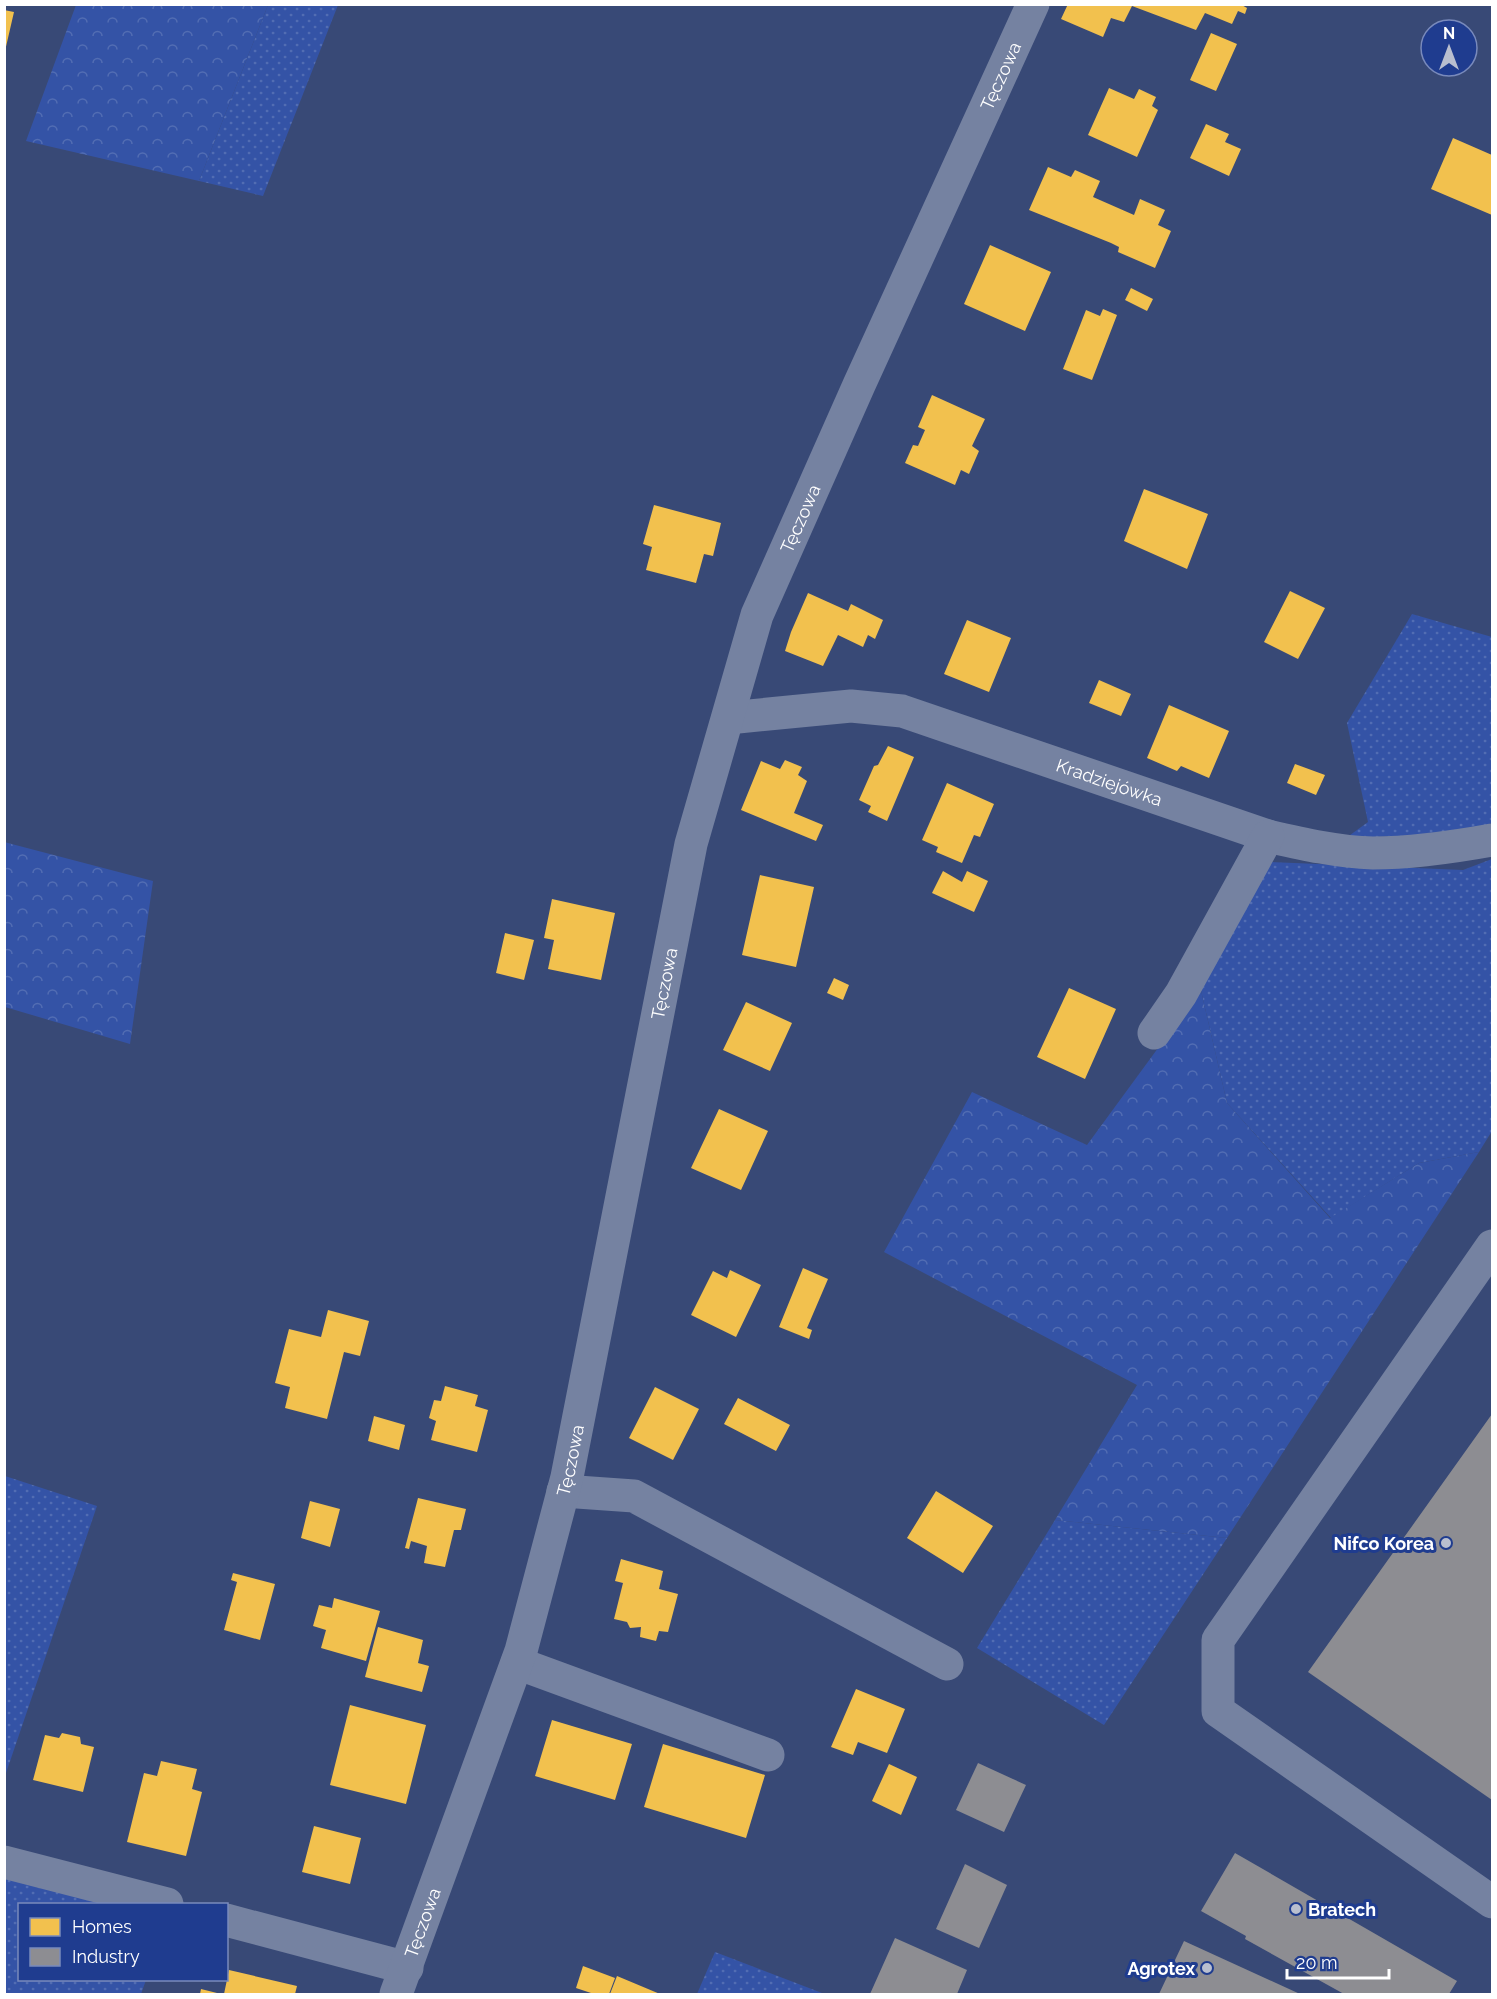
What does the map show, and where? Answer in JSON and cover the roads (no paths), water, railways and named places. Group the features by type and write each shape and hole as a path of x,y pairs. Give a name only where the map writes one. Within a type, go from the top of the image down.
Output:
{"street":[{"name":"Tęczowa","path":"402,1981 517,1663 563,1491 691,844 757,615 1033,4"},
{"name":"Kradziejówka","path":"728,718 851,706 902,711 1268,836 1317,847 1372,853 1437,850 1492,840"},
{"path":"1154,1033 1181,994 1268,836"},
{"path":"1492,1246 1218,1640 1218,1711 1492,1902"},
{"path":"563,1491 634,1496 947,1664"},
{"path":"517,1663 768,1755"},
{"path":"4,1862 159,1903"},
{"path":"228,1921 402,1981"}],"place":[{"name":"Nifco Korea","path":"1446,1543"},
{"name":"Bratech","path":"1296,1909"},
{"name":"Agrotex","path":"1207,1968"}]}
